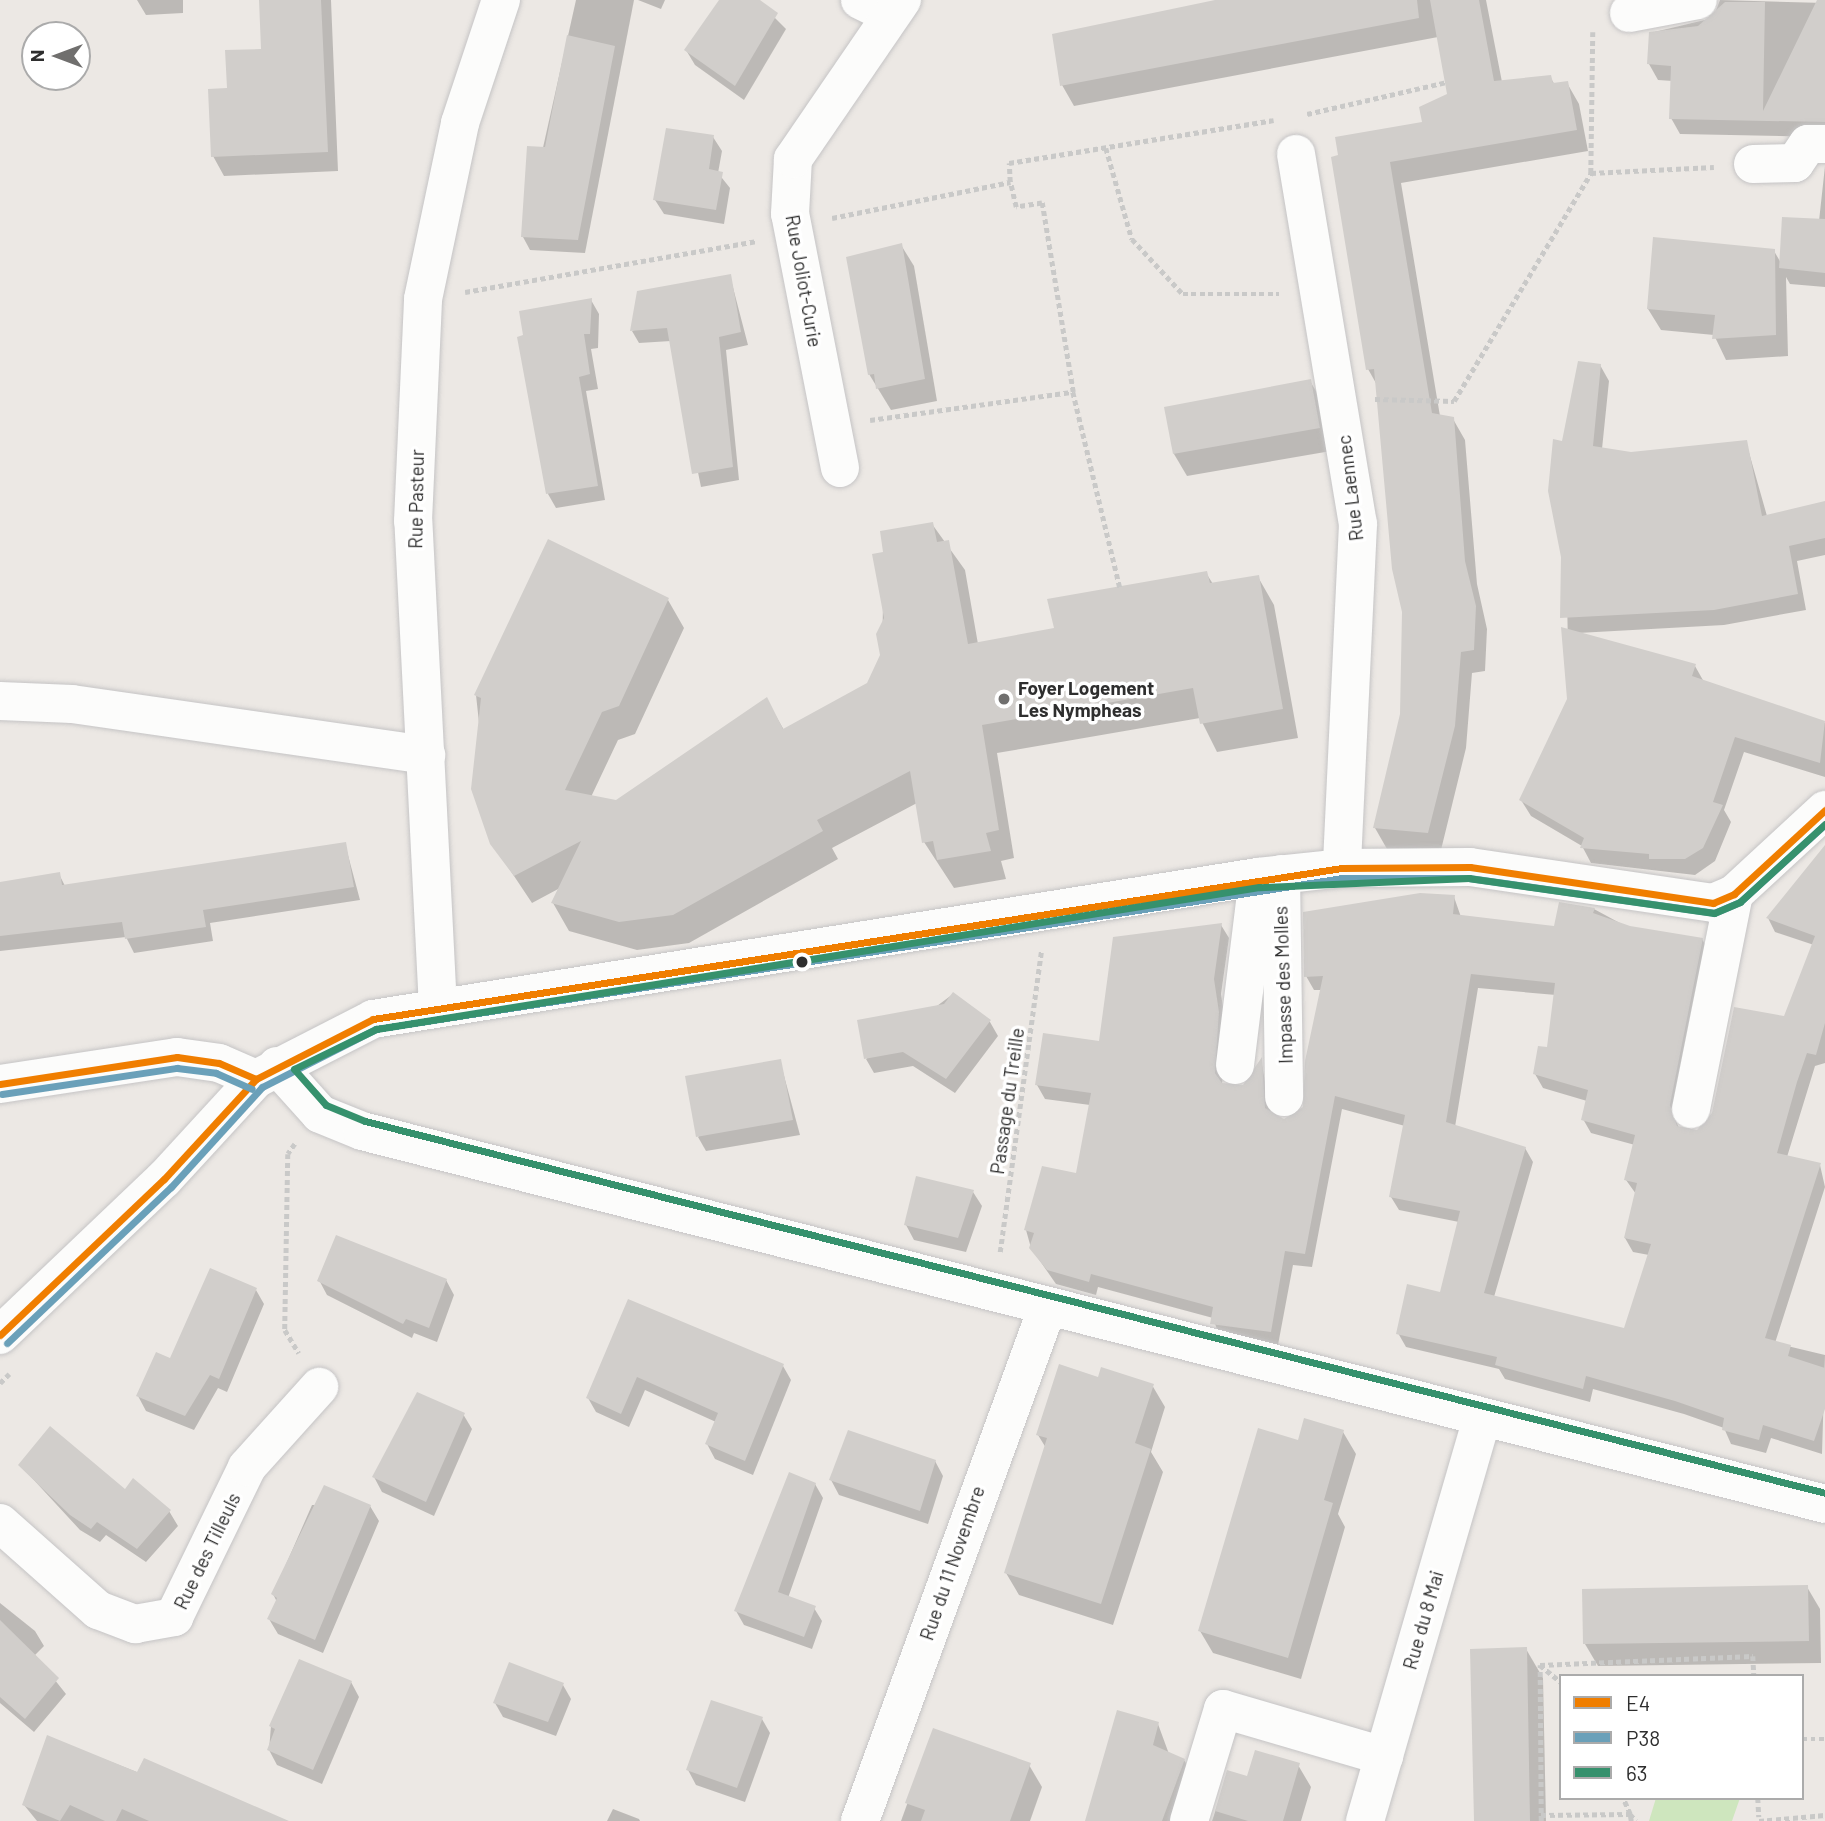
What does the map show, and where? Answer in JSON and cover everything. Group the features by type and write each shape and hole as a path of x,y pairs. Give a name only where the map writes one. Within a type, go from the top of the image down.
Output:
{"street":[{"name":"Rue Pasteur","path":"438,1008 413,521 423,299 460,123 501,0"},
{"path":"1629,13 1698,0"},
{"name":"Rue Joliot-Curie","path":"840,468 793,231 793,159 884,5"},
{"name":"Rue Laennec","path":"1293,136 1358,524 1342,869"},
{"path":"1753,164 1795,163 1808,144 1825,144"},
{"path":"0,701 72,704 426,755"},
{"path":"0,1335 164,1179 266,1073 373,1019 1269,875 1342,869 1470,867 1688,903 1713,904 1734,894 1825,810"},
{"path":"1236,1065 1269,875"},
{"name":"Impasse des Molles","path":"1269,875 1284,1097"},
{"path":"1691,1109 1734,894"},
{"path":"0,1084 177,1057 266,1073 320,1114 362,1131 1825,1504"},
{"name":"Rue du 11 Novembre","path":"860,1821 1048,1306"},
{"name":"Rue des Tilleuls","path":"0,1523 97,1610 135,1624 174,1618 247,1467 319,1387"},
{"name":"Rue du 8 Mai","path":"1365,1821 1482,1418"},
{"path":"1189,1821 1223,1709 1384,1756"}],"path":[{"path":"1339,407 1396,395 1454,401 1591,173 1593,27"},
{"path":"1301,116 1447,82"},
{"path":"1120,588 1073,391 1042,203 1016,206 1009,163 1106,148 1293,136"},
{"path":"1106,148 1132,239 1183,294 1242,297 1321,291"},
{"path":"1591,173 1753,164"},
{"path":"423,299 793,231 844,214 1010,182"},
{"path":"832,425 1073,391"},
{"name":"Passage du Treille","path":"993,1292 1045,913"},
{"path":"319,1387 285,1330 288,1154 320,1114"},
{"path":"1540,1665 1753,1656 1754,1674"},
{"path":"1540,1665 1559,1680"},
{"path":"1540,1665 1541,1818 1630,1814"},
{"path":"1804,1739 1825,1739"},
{"path":"1624,1800 1636,1821"},
{"path":"1758,1800 1759,1819 1825,1815"},
{"path":"1630,1814 1630,1821"}],"green space":[{"path":"1655,1800 1739,1800 1732,1821 1649,1821"}],"building":[{"path":"259,0 321,0 328,152 211,157 208,89 227,88 225,50 261,49"},
{"path":"719,0 760,0 778,13 735,86 684,50"},
{"path":"1215,0 1417,0 1419,18 1060,86 1052,34"},
{"path":"1430,0 1479,0 1494,81 1551,75 1553,83 1568,81 1577,130 1390,162 1432,413 1454,417 1465,561 1476,606 1474,650 1461,652 1455,726 1428,833 1373,828 1400,714 1402,612 1392,569 1374,369 1366,370 1331,157 1338,155 1335,137 1422,122 1419,107 1447,94"},
{"path":"1817,0 1825,0 1825,122 1669,119 1671,66 1647,64 1649,32 1698,26 1725,2 1765,2 1763,111"},
{"path":"567,35 615,46 578,240 521,237 527,146 545,147"},
{"path":"666,128 714,135 709,169 723,172 716,210 653,200"},
{"path":"1782,217 1825,219 1825,273 1779,268"},
{"path":"1653,237 1775,249 1776,335 1712,339 1715,315 1647,309"},
{"path":"902,243 925,379 876,389 874,374 868,375 846,257"},
{"path":"731,274 741,332 719,337 733,467 692,474 667,328 630,331 637,291"},
{"path":"592,298 590,334 584,334 590,374 579,377 598,486 546,494 517,337 523,335 519,311"},
{"path":"1578,361 1601,364 1593,446 1631,452 1747,440 1762,516 1825,501 1825,538 1789,546 1798,594 1714,610 1560,618 1561,557 1548,491 1553,439 1562,441"},
{"path":"1311,379 1320,428 1173,454 1164,407"},
{"path":"933,522 937,542 949,540 968,644 1054,628 1047,599 1207,571 1210,583 1259,575 1283,709 1200,724 1193,688 982,725 999,830 986,833 991,851 937,860 933,841 922,843 910,771 817,820 823,831 673,915 619,922 551,903 581,841 514,876 490,844 471,789 481,698 474,695 548,539 669,598 619,706 602,712 565,790 616,800 767,697 783,729 867,683 880,655 876,634 884,618 872,554 883,552 880,531"},
{"path":"1561,627 1696,664 1692,676 1825,721 1820,763 1735,737 1713,802 1723,805 1703,848 1685,859 1649,859 1649,854 1580,848 1584,838 1519,800 1567,699"},
{"path":"346,842 354,887 203,910 206,927 125,939 122,922 0,936 0,882 60,872 62,885"},
{"path":"1825,845 1825,1023 1816,1055 1807,1053 1777,1153 1821,1163 1765,1338 1791,1345 1788,1356 1825,1368 1825,1409 1814,1441 1763,1425 1759,1440 1722,1430 1724,1418 1675,1401 1586,1376 1583,1389 1495,1365 1497,1357 1396,1334 1407,1284 1440,1292 1460,1211 1389,1197 1405,1115 1335,1096 1305,1254 1285,1251 1271,1332 1210,1324 1213,1307 1091,1274 1089,1282 1047,1270 1029,1248 1034,1233 1024,1230 1042,1166 1076,1173 1091,1093 1035,1085 1043,1033 1099,1041 1113,937 1222,923 1214,979 1219,1012 1215,1073 1222,1083 1243,1085 1262,1057 1265,1108 1284,1119 1303,1107 1305,1061 1323,976 1304,977 1303,912 1420,893 1455,895 1453,914 1554,926 1559,902 1595,908 1593,913 1630,926 1703,938 1670,1105 1677,1126 1697,1130 1712,1113 1734,1007 1784,1016 1815,936 1766,918","holes":["1471,974 1555,983 1547,1047 1538,1046 1533,1074 1588,1090 1581,1120 1635,1135 1624,1180 1637,1183 1624,1238 1651,1244 1624,1328 1484,1293 1526,1147 1446,1122"]},
{"path":"953,992 991,1020 946,1079 903,1052 864,1059 857,1020 944,1004"},
{"path":"781,1059 793,1120 696,1137 685,1076"},
{"path":"916,1176 974,1190 958,1238 904,1225"},
{"path":"336,1235 447,1279 429,1328 406,1319 403,1324 317,1281"},
{"path":"210,1268 257,1288 219,1379 210,1375 185,1416 136,1396 156,1352 170,1358"},
{"path":"628,1299 784,1364 745,1461 705,1444 718,1413 637,1377 621,1414 586,1398"},
{"path":"1059,1364 1098,1377 1101,1367 1154,1384 1135,1443 1151,1449 1101,1604 1004,1573 1047,1438 1036,1435"},
{"path":"417,1392 465,1413 426,1502 372,1477"},
{"path":"1304,1418 1344,1430 1324,1500 1333,1503 1288,1658 1198,1631 1258,1428 1298,1440"},
{"path":"50,1426 125,1489 133,1478 171,1510 137,1549 97,1522 91,1529 70,1515 18,1465"},
{"path":"848,1430 936,1460 920,1511 829,1480"},
{"path":"789,1472 816,1483 778,1592 816,1606 804,1637 734,1611"},
{"path":"324,1485 371,1505 315,1640 267,1619 277,1598 271,1594"},
{"path":"1808,1585 1809,1641 1583,1644 1582,1589"},
{"path":"0,1620 59,1678 25,1719 0,1697"},
{"path":"1527,1647 1530,1821 1474,1821 1470,1649"},
{"path":"299,1659 352,1681 313,1770 267,1750 275,1729 269,1726"},
{"path":"509,1662 564,1683 548,1722 493,1703"},
{"path":"711,1700 763,1717 737,1788 686,1770"},
{"path":"1117,1710 1159,1722 1153,1745 1185,1759 1162,1821 1085,1821"},
{"path":"933,1728 1031,1763 1010,1821 921,1821 925,1810 905,1803"},
{"path":"47,1735 137,1772 144,1758 289,1821 149,1821 122,1809 116,1821 105,1821 70,1805 60,1821 22,1805"},
{"path":"1255,1750 1300,1763 1283,1821 1248,1821 1215,1811 1227,1770 1247,1776"}],"transit line":[{"name":"E4","path":"0,1335 164,1179 256,1079 373,1019 1342,868 1470,867 1713,903 1734,894 1825,810"},
{"name":"P38","path":"7,1343 171,1187 262,1087 376,1029 1343,878 1469,878 1714,913 1740,902 1825,824"},
{"name":"63","path":"1825,824 1740,902 1714,913 1469,878 1259,887 376,1029 294,1069 326,1105 365,1121 1825,1493"},
{"name":"E4","path":"0,1084 177,1057 219,1063 256,1079"},
{"name":"P38","path":"2,1094 177,1068 216,1073 252,1089"}],"place":[{"name":"Foyer Logement Les Nympheas","path":"1004,699"}]}
